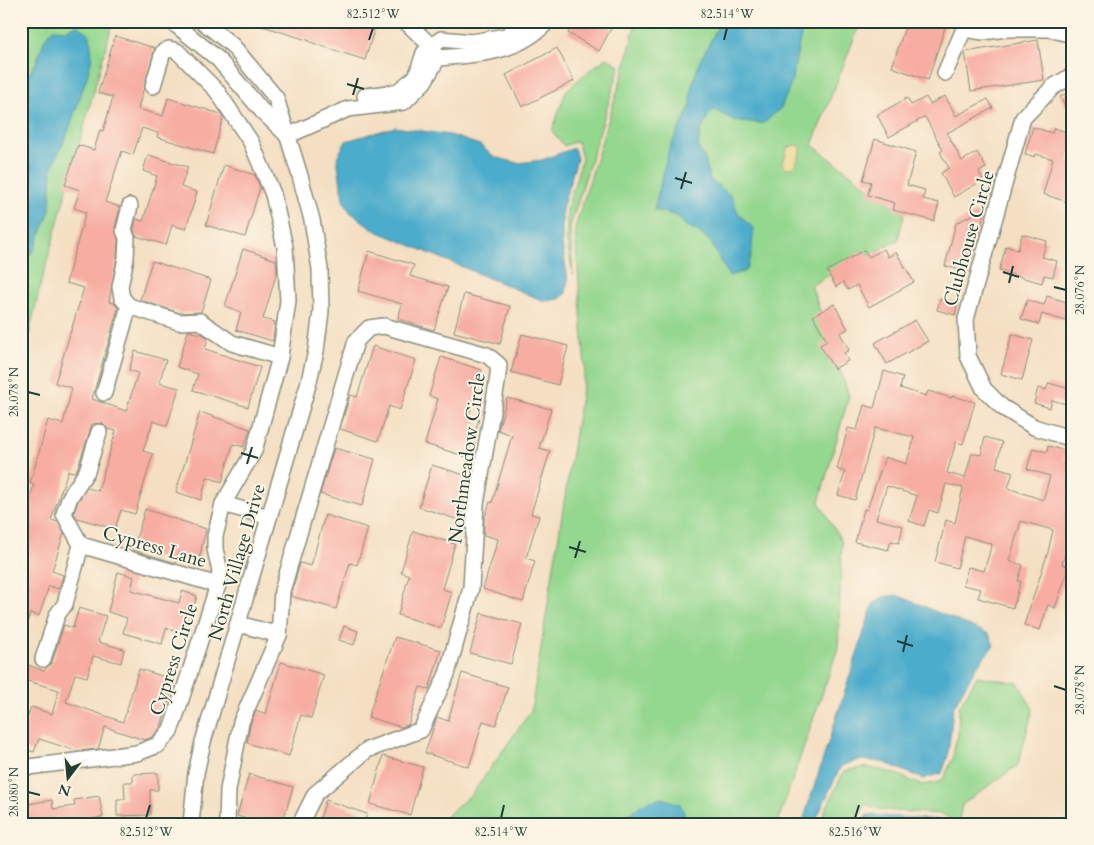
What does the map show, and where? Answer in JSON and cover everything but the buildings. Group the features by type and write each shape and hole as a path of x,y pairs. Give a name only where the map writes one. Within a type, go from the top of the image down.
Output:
{"street":[{"name":"North Village Drive","path":"171,21 218,59 262,111 287,136"},
{"name":"North Village Drive","path":"191,824 196,773 203,742 308,385 316,351 321,311 320,269 312,220 276,98 232,45 202,21"},
{"path":"405,21 434,52"},
{"path":"434,52 441,39 472,42 506,36 527,21"},
{"path":"287,136 310,118 344,99 397,92 416,77 424,53 475,55 515,46 542,28 548,21"},
{"path":"945,73 965,25 983,32 1006,29 1049,29 1073,35"},
{"name":"Cypress Circle","path":"21,768 137,753 158,745 170,730 218,585 220,572 215,549 215,536 223,504 254,452 280,357 288,301 285,247 273,194 251,142 217,91 177,51 169,49 163,52 153,86"},
{"name":"Clubhouse Circle","path":"1073,75 1052,87 1023,118 966,320 968,356 984,389 1002,407 1034,427 1073,439"},
{"path":"130,206 124,230 127,238 126,258 120,287 122,298 129,306 179,322 200,321 232,343 280,357"},
{"path":"104,393 129,306"},
{"name":"Northmeadow Circle","path":"227,824 228,790 241,722 279,635 282,592 356,341 369,328 384,326 487,355 498,365 497,383 476,504 471,588 447,674 421,730 367,750 315,794 300,824"},
{"path":"43,659 57,615 64,604 81,545 64,514 70,497 87,472 99,432"},
{"path":"223,504 270,517"},
{"name":"Cypress Lane","path":"81,545 218,585"},
{"path":"238,624 279,635"}],"green space":[{"path":"21,21 113,21 40,287 21,369"},
{"path":"636,21 861,21 812,145 904,214 898,240 811,285 849,396 819,502 842,542 838,648 777,824 437,824 472,794 531,711 585,370 575,228 626,63"},
{"path":"607,58 620,66 570,227 573,275 567,243 567,209 582,159 578,143 574,142 564,146 552,131 566,91 587,72"},
{"path":"977,676 1018,683 1033,709 1018,765 962,805 958,824 942,814 882,810 866,804 854,824 819,824 844,771 866,767 894,773 921,785 936,783 944,778 953,758 958,736 959,707"}],"sand":[{"path":"794,145 801,147 796,164 792,168 784,168 782,162 787,148"}],"water":[{"path":"721,21 800,21 802,30 791,84 781,108 764,123 738,122 714,110 708,116 700,133 698,147 705,159 710,179 732,197 738,213 754,229 748,266 745,271 729,276 710,241 696,230 686,226 677,216 654,210 669,149 691,105 691,88 700,61"},
{"path":"77,25 90,35 92,57 67,135 52,167 50,211 33,252 21,263 21,85 36,63 45,38 53,29 66,30"},
{"path":"395,127 450,135 480,145 494,157 518,163 542,160 574,148 577,159 562,209 562,244 568,280 566,293 560,299 544,301 376,231 350,212 343,200 337,157 346,141"},
{"path":"897,595 989,634 994,645 975,669 953,708 948,756 942,773 923,779 883,762 859,760 841,766 814,824 802,824 873,604 883,597"},
{"path":"662,798 680,804 687,819 683,824 614,824 644,803"},
{"path":"867,815 941,820 946,824 861,824"}]}
